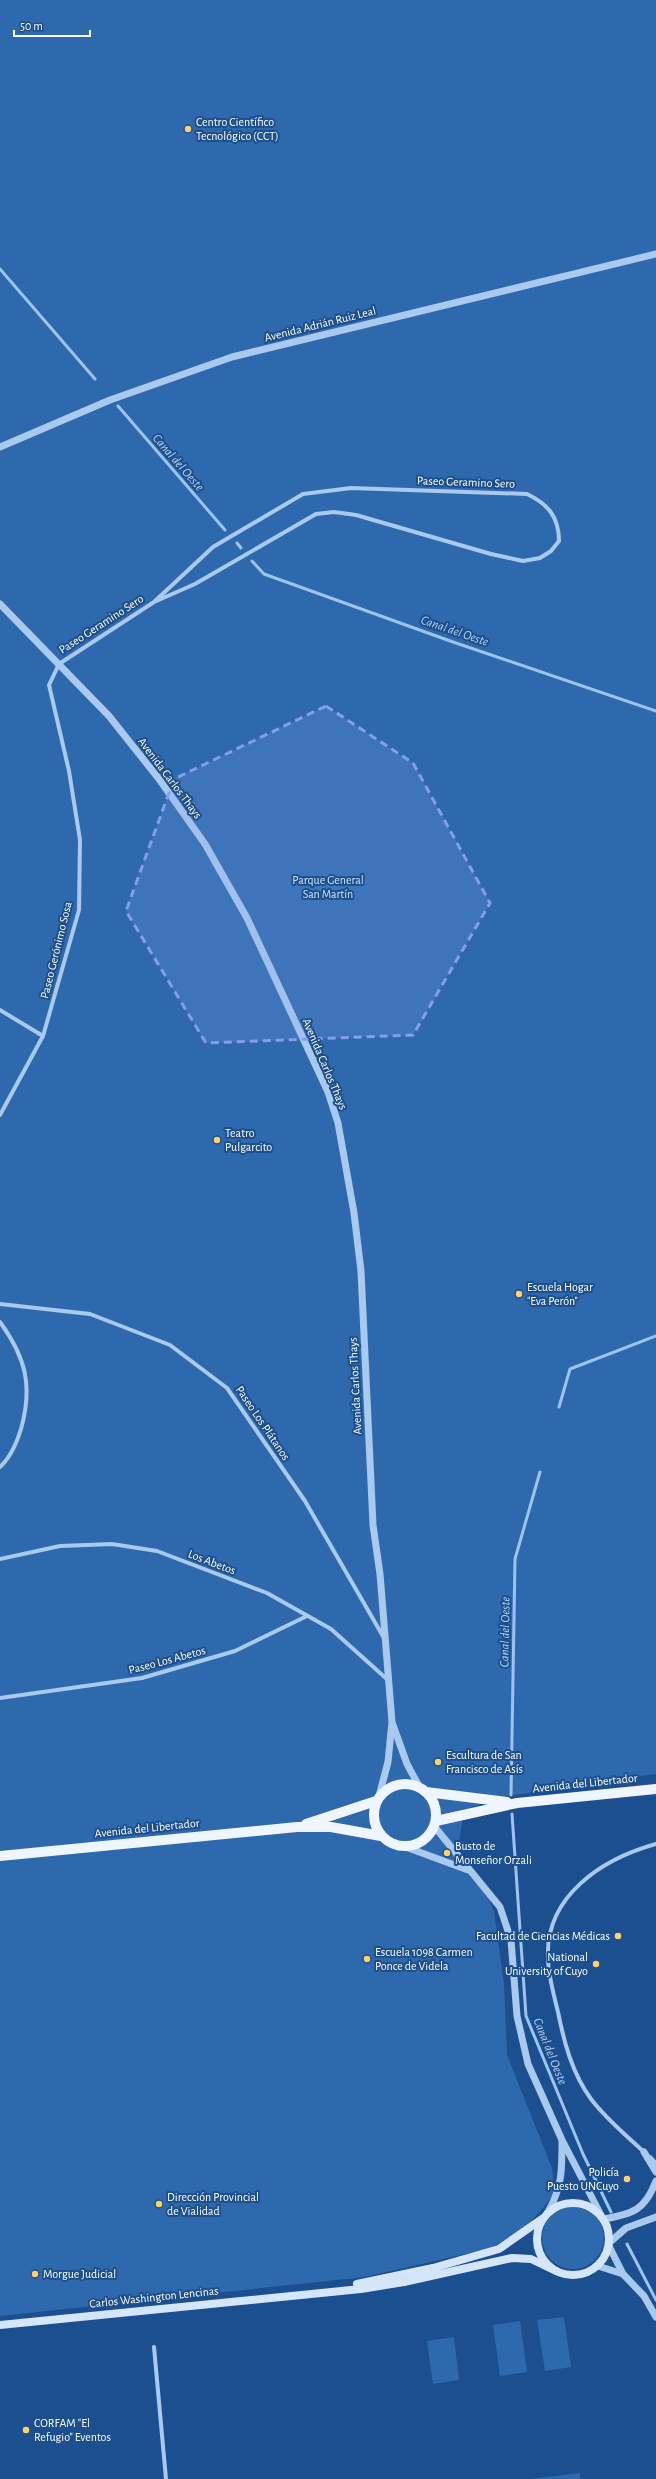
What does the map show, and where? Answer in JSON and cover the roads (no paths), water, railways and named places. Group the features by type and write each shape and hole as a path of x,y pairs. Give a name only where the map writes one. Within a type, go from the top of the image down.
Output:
{"main road":[{"path":"407,1783 423,1790 434,1805 435,1823 423,1840 403,1846 394,1844 381,1836 375,1825 373,1813 378,1799 387,1789 397,1784 407,1783"},
{"name":"Avenida del Libertador","path":"435,1823 517,1803 656,1789"},
{"name":"Avenida del Libertador","path":"423,1790 517,1803"},
{"name":"Avenida del Libertador","path":"297,1827 378,1799"},
{"name":"Avenida del Libertador","path":"0,1856 297,1827 331,1827 381,1836"},
{"path":"575,2202 589,2206 603,2217 608,2226 610,2244 598,2266 578,2275 556,2271 544,2261 538,2248 537,2233 545,2216 560,2204 575,2202"},
{"name":"Carlos Washington Lencinas","path":"311,2294 433,2268 499,2249 545,2216"},
{"name":"Carlos Washington Lencinas","path":"0,2325 311,2294 404,2282 512,2258 532,2259 556,2271"}],"street":[{"name":"Avenida Adrián Ruiz Leal","path":"0,447 110,400 232,357 656,254"},
{"name":"Paseo Geramino Sero","path":"59,664 154,602 195,584 316,514 334,512 356,515 491,554 522,560 540,558 550,551 559,541 559,527 553,514 542,501 527,494 351,488 302,494 213,547 154,602"},
{"name":"Avenida Carlos Thays","path":"0,604 109,716 159,779 205,844 247,918 328,1092 338,1123 347,1168 361,1271 373,1525 380,1574 390,1682 392,1722 388,1762 378,1799"},
{"name":"Paseo Gerónimo Sosa","path":"0,1115 43,1036 79,910 80,840 69,771 49,684 59,664"},
{"path":"0,1010 43,1036"},
{"name":"Paseo Los Plátanos","path":"0,1304 90,1314 170,1344 227,1388 305,1502 385,1641"},
{"path":"0,1322 19,1352 28,1381 27,1408 18,1438 5,1462 0,1467"},
{"name":"Los Abetos","path":"0,1558 60,1546 112,1544 157,1551 266,1593 331,1629 390,1682"},
{"name":"Paseo Los Abetos","path":"0,1698 142,1678 235,1651 307,1616"},
{"name":"Avenida Carlos Thays","path":"392,1722 407,1764 423,1790"},
{"path":"435,1823 468,1870 489,1892 500,1907 511,1940 517,2016 528,2064 562,2140 603,2217 626,2215 642,2208 652,2193 656,2181"},
{"path":"656,1844 620,1858 592,1874 567,1896 556,1912 549,1937 548,1958 566,2050 580,2080 598,2107 656,2163"},
{"path":"403,1846 468,1870"},
{"path":"545,2216 558,2195 562,2174 562,2140"},
{"path":"644,2152 656,2172"},
{"path":"656,2217 626,2228 610,2244 623,2274 644,2296 656,2317"},
{"path":"598,2266 623,2274"},
{"path":"154,2347 166,2479"}],"waterway":[{"name":"Canal del Oeste","path":"0,269 95,379"},
{"name":"Canal del Oeste","path":"118,406 225,530"},
{"path":"237,543 241,548"},
{"name":"Canal del Oeste","path":"252,561 264,574 453,642 656,711"},
{"name":"Canal del Oeste","path":"559,1407 570,1369 656,1336"},
{"name":"Canal del Oeste","path":"511,1795 515,1559 540,1472"},
{"name":"Canal del Oeste","path":"512,1814 526,2016 583,2154 611,2212"},
{"path":"627,2244 656,2300"}],"place":[{"name":"Centro Científico Tecnológico (CCT)","path":"188,129"},
{"name":"Teatro Pulgarcito","path":"217,1140"},
{"name":"Escuela Hogar \"Eva Perón\"","path":"519,1294"},
{"name":"Escultura de San Francisco de Asís","path":"438,1762"},
{"name":"Busto de Monseñor Orzali","path":"447,1853"},
{"name":"Facultad de Ciencias Médicas","path":"618,1936"},
{"name":"Escuela 1098 Carmen Ponce de Videla","path":"367,1959"},
{"name":"National University of Cuyo","path":"596,1964"},
{"name":"Policía Puesto UNCuyo","path":"627,2179"},
{"name":"Dirección Provincial de Vialidad","path":"159,2204"},
{"name":"Morgue Judicial","path":"35,2274"},
{"name":"CORFAM \"El Refugio\" Eventos","path":"26,2430"}],"park label":[{"name":"Parque General San Martín","path":"328,887"}]}
